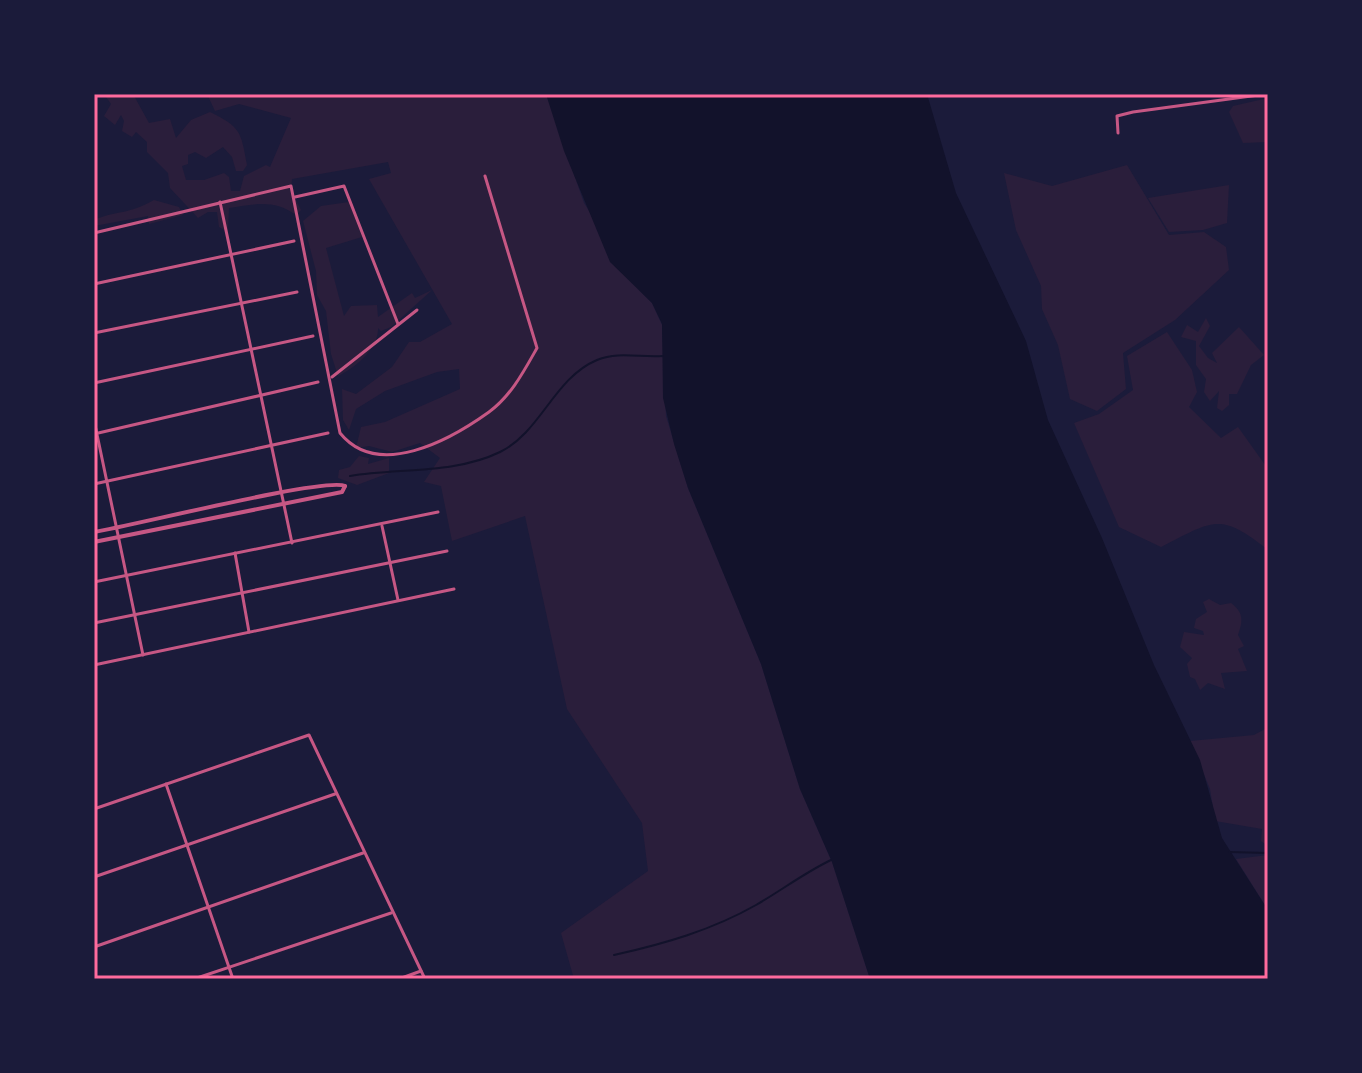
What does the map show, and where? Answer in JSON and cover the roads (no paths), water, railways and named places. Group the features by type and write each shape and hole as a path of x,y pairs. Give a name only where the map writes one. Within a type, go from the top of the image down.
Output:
{"street":[{"path":"1118,133 1117,116 1266,94"},
{"path":"94,233 291,186 332,377 340,433 351,447 371,454 397,455 431,445 490,411 516,385 537,348 485,176"},
{"path":"295,197 344,186 398,324"},
{"path":"220,202 234,256 292,543"},
{"path":"94,284 294,241"},
{"path":"94,333 297,292"},
{"path":"332,377 417,310"},
{"path":"94,383 313,336"},
{"path":"96,434 261,398 318,382"},
{"path":"94,420 143,655"},
{"path":"94,484 328,433"},
{"path":"94,532 281,493 336,483 345,486 342,492 94,542"},
{"path":"94,582 438,512"},
{"path":"381,524 398,600"},
{"path":"94,623 447,551"},
{"path":"235,553 249,632"},
{"path":"94,665 454,589"},
{"path":"94,809 309,735 425,979"},
{"path":"166,784 233,979"},
{"path":"94,877 335,794"},
{"path":"94,947 363,853"},
{"path":"194,979 392,912"},
{"path":"399,979 421,971"}],"waterway":[{"path":"350,476 446,467 483,459 500,452 526,432 569,379 582,368 614,356 663,356"},
{"path":"1229,852 1268,853"},
{"path":"614,955 669,941 722,922 831,860"}]}
